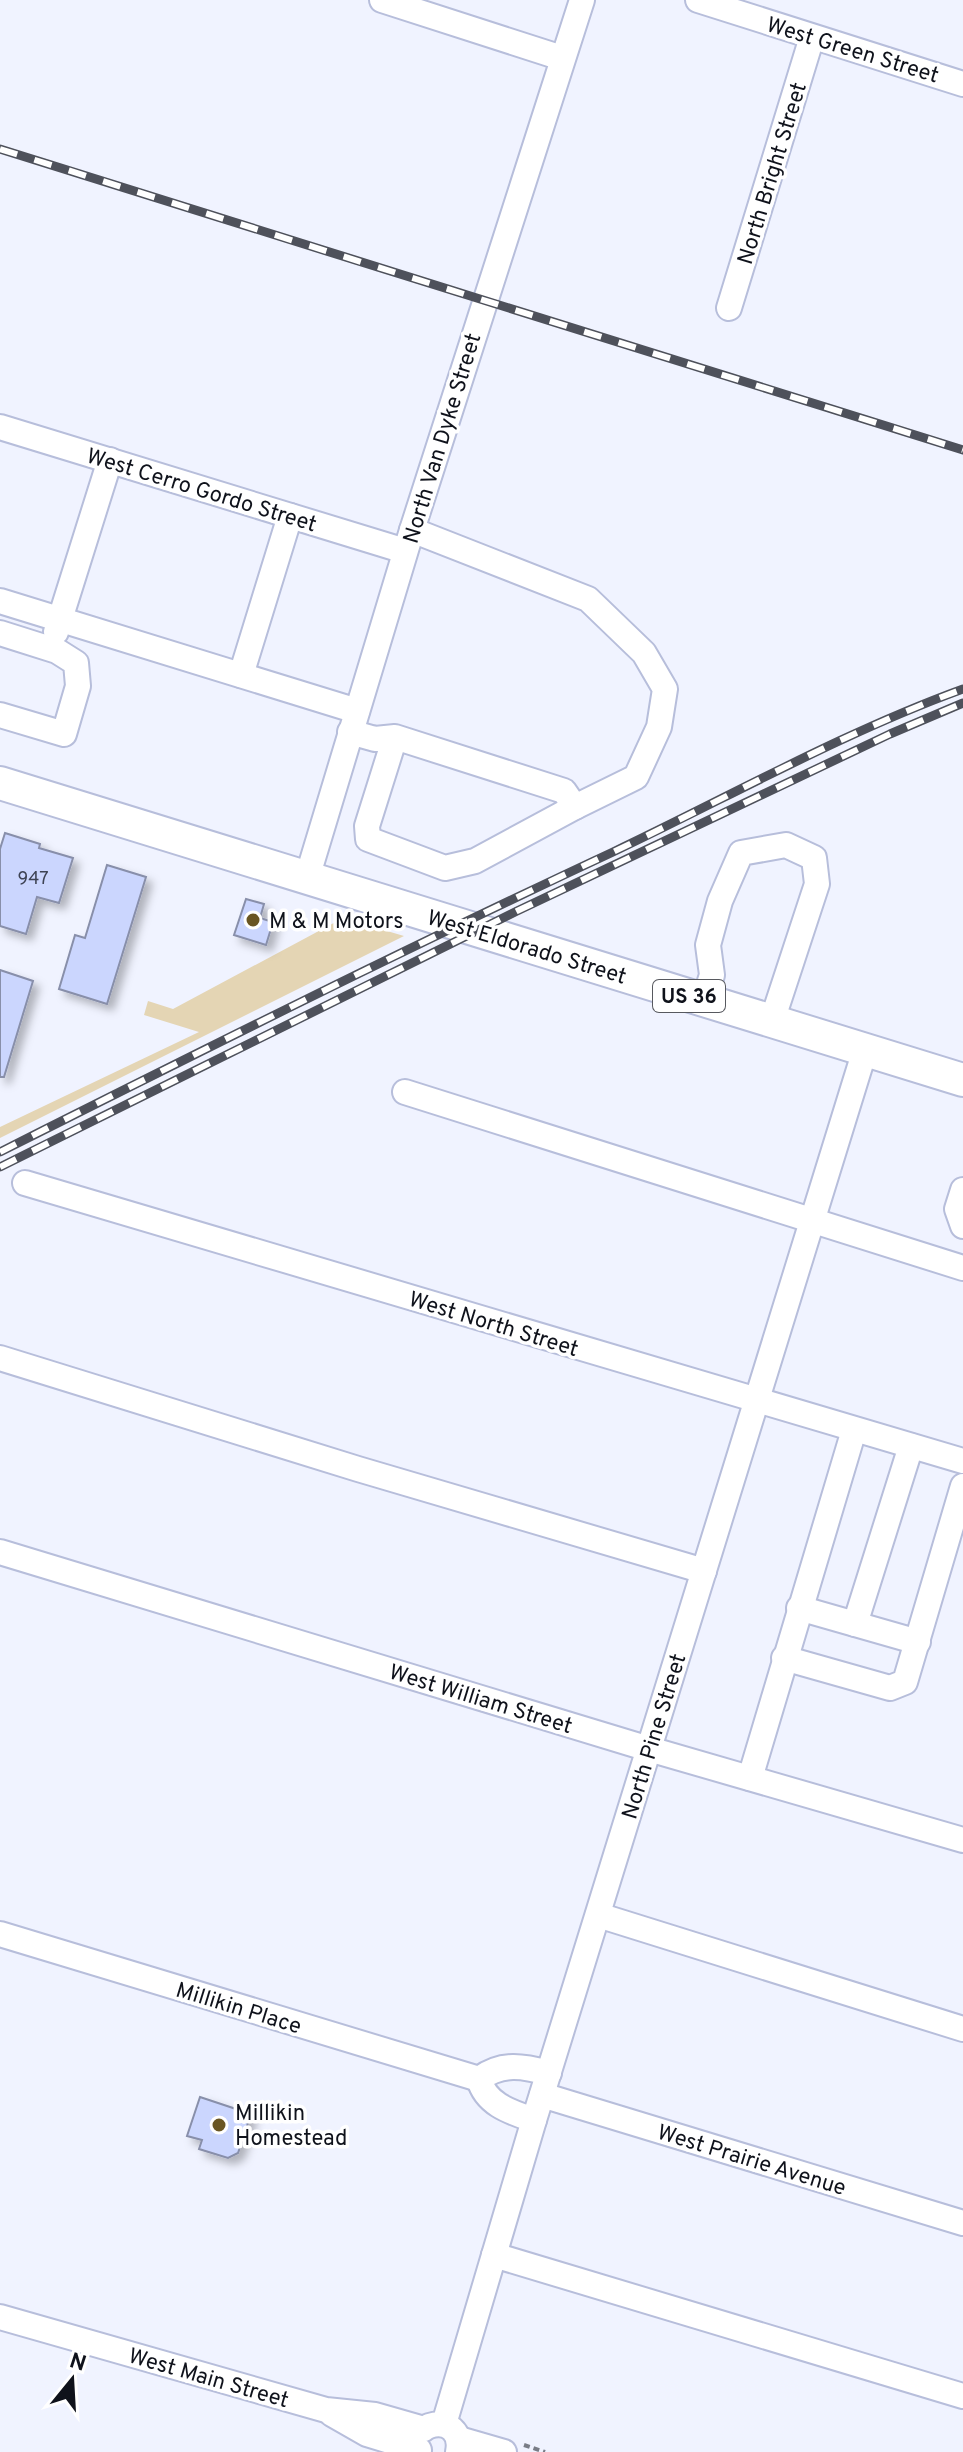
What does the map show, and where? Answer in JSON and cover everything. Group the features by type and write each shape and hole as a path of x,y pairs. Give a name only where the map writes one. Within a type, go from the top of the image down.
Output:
{"main road":[{"name":"West Eldorado Street","path":"0,783 963,1080"}],"street":[{"path":"382,0 562,58"},
{"name":"North Van Dyke Street","path":"307,878 408,541 582,0"},
{"name":"West Green Street","path":"698,0 963,84"},
{"name":"North Bright Street","path":"729,308 812,37"},
{"name":"West Cerro Gordo Street","path":"0,427 290,516 408,541 588,599 644,653 665,689 659,727 636,777 475,861 445,868 368,839 367,826 395,737"},
{"path":"51,649 110,460"},
{"path":"241,675 290,516"},
{"path":"0,601 241,675 354,722 375,739 395,737 564,791 575,807"},
{"path":"0,633 51,649 76,663 78,686 64,734 0,715"},
{"path":"704,1000 712,975 708,945 720,901 741,853 786,845 814,858 817,884 772,1021"},
{"name":"North Pine Street","path":"437,2441 865,1050"},
{"path":"405,1092 963,1268"},
{"name":"West North Street","path":"25,1183 963,1461"},
{"path":"963,1190 957,1209 963,1226"},
{"path":"0,1358 358,1469 704,1571"},
{"path":"750,1778 854,1430"},
{"path":"855,1624 911,1446"},
{"path":"784,1658 890,1688 905,1682 957,1531 963,1486"},
{"name":"West William Street","path":"0,1552 649,1749 963,1840"},
{"path":"799,1608 918,1642"},
{"path":"598,1915 963,2029"},
{"name":"Millikin Place","path":"0,1934 479,2079"},
{"path":"534,2120 498,2105 482,2090 479,2079 502,2067 517,2066 545,2084"},
{"name":"West Prairie Avenue","path":"545,2084 963,2223"},
{"path":"494,2255 963,2396"},
{"name":"West Main Street","path":"0,2317 326,2410 375,2415 437,2441 504,2452"}],"shaded area":[{"path":"343,918 404,936 0,1138 0,1127 199,1032 144,1015 148,1001 173,1009"}],"building":[{"path":"5,833 73,858 59,903 37,897 26,934 0,926 0,849"},
{"path":"107,865 146,877 107,1004 59,989 75,935 85,938"},
{"name":"M & M Motors","path":"246,899 264,904 260,918 273,922 266,945 234,935"},
{"path":"0,970 33,981 4,1077 0,1077"},
{"name":"Millikin Homestead","path":"200,2097 251,2114 238,2153 228,2158 199,2149 202,2140 187,2136"}],"railway":[{"path":"0,149 963,450"},
{"path":"0,1152 830,745 963,689"},
{"path":"0,1167 517,911 890,734 963,703"}],"place":[{"name":"M & M Motors","path":"253,920"},
{"name":"Millikin Homestead","path":"219,2125"}]}
